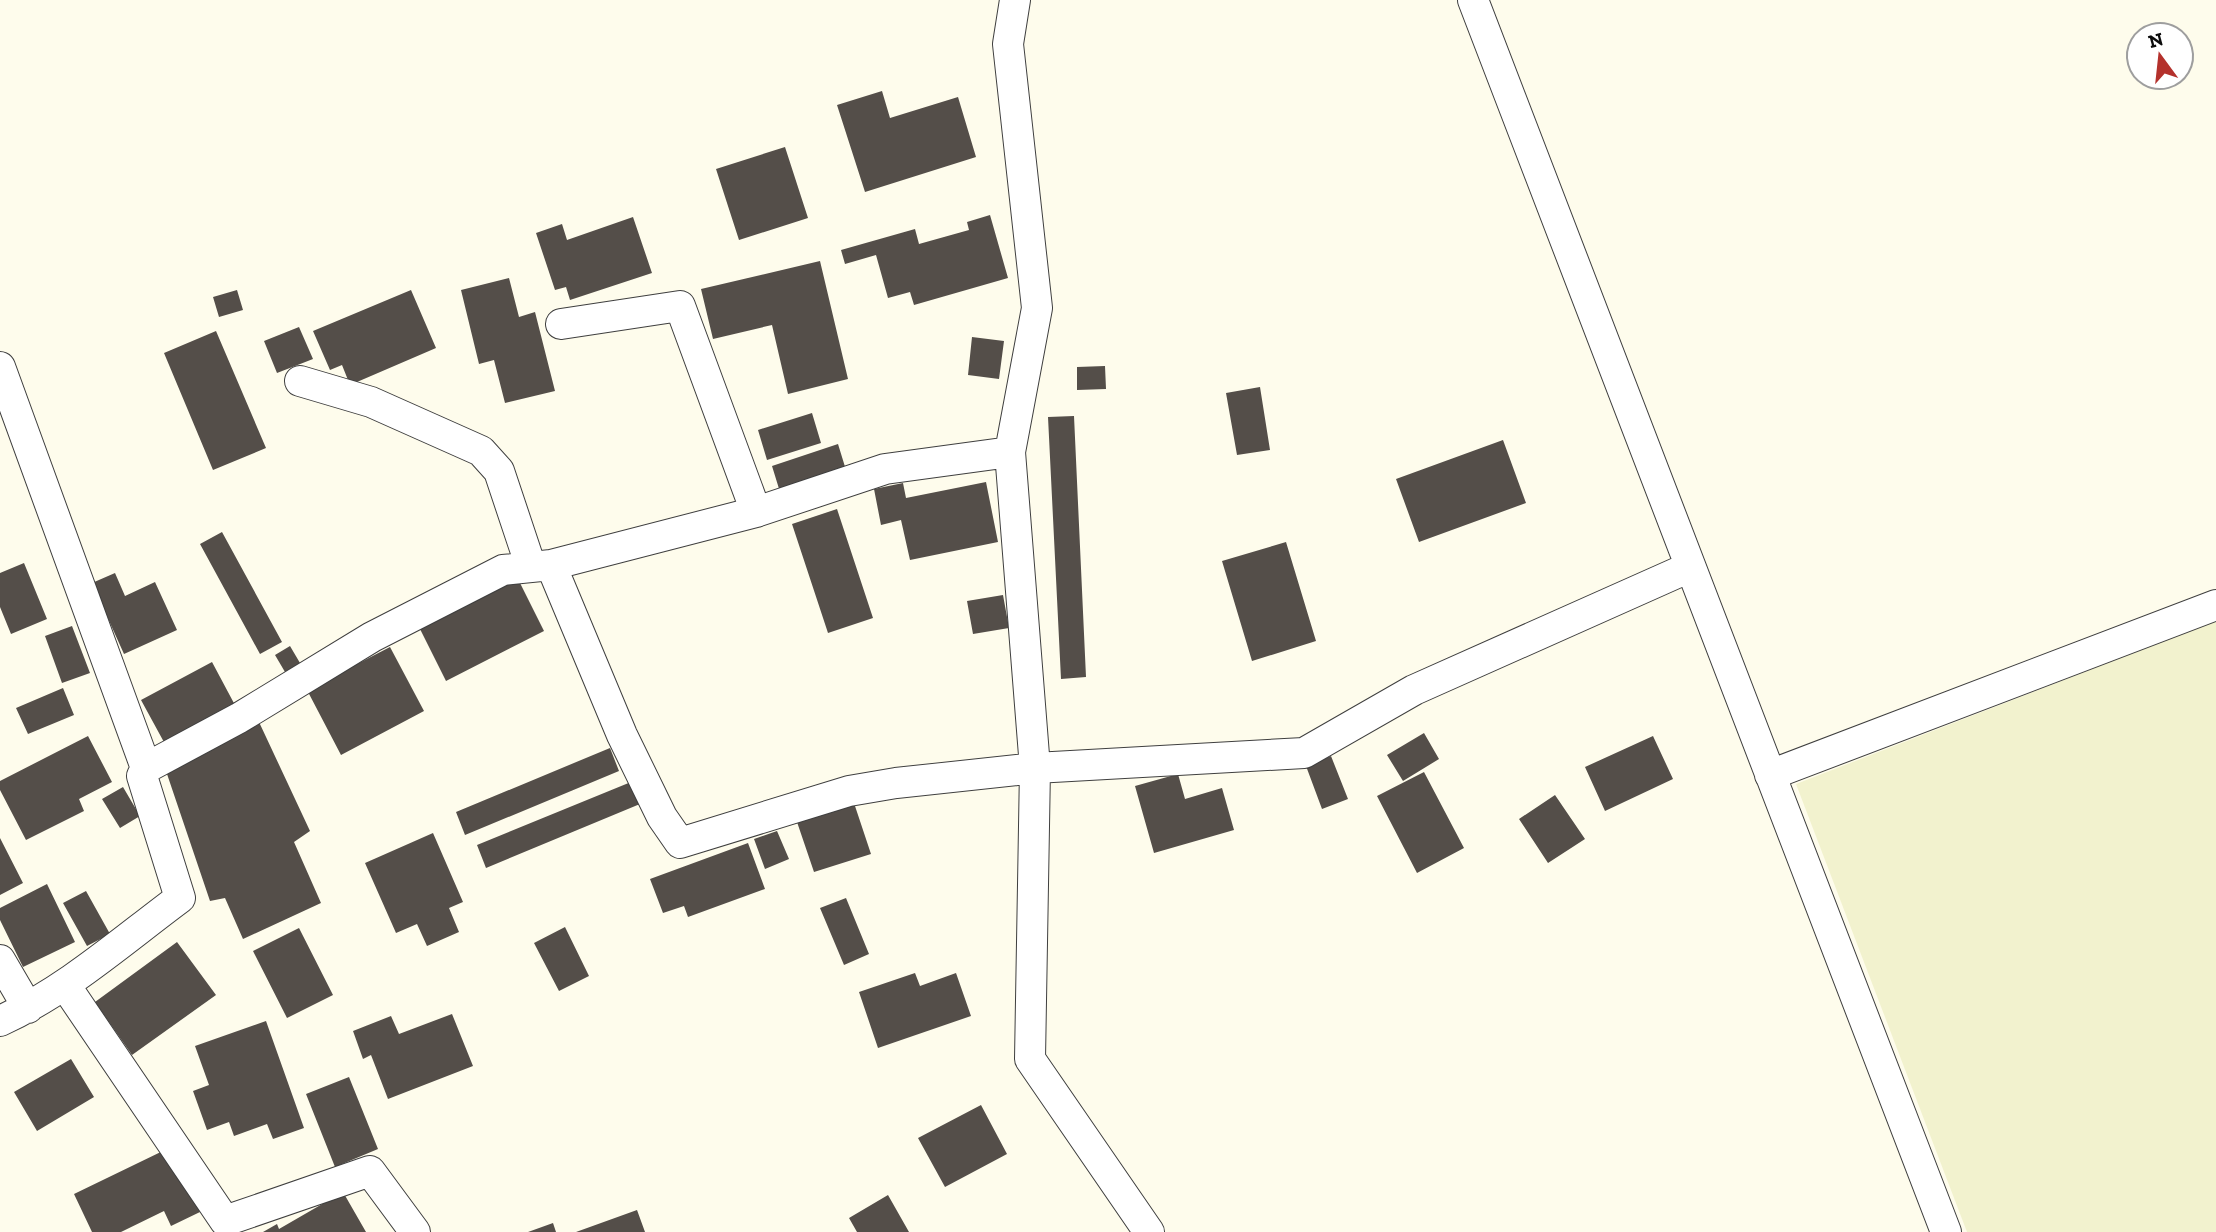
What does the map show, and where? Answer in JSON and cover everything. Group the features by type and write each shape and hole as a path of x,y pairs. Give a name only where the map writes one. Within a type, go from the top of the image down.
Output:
{"street":[{"path":"1015,0 1008,44 1037,308 1010,452 1035,768 1030,1059 1149,1232"},
{"path":"1473,0 1945,1232"},
{"path":"561,324 680,306 756,512"},
{"path":"0,367 146,768"},
{"path":"300,381 371,402 481,451 499,471 541,566 662,817 680,842 849,791 896,783 1035,768 1304,753 1414,690 1690,567"},
{"path":"0,1021 28,1008 65,985 180,898 142,776 146,768 239,718 372,637 503,570 541,566 756,512 885,469 1010,452"},
{"path":"1770,775 2216,605"},
{"path":"0,960 28,1008"},
{"path":"65,985 225,1222 370,1171 415,1232"}],"green space":[{"path":"2216,621 2216,1232 1967,1232 1796,784"}],"building":[{"path":"882,91 890,118 958,97 976,157 865,192 837,105"},
{"path":"785,147 808,218 739,240 716,169"},
{"path":"990,215 1008,278 914,305 910,292 888,298 876,255 845,264 841,250 915,229 919,244 969,230 967,222"},
{"path":"633,217 652,273 570,300 566,287 555,290 536,233 562,224 567,240"},
{"path":"820,261 848,379 788,394 772,325 713,339 701,289"},
{"path":"509,278 519,317 535,312 555,391 505,403 494,360 479,364 461,290"},
{"path":"237,290 243,310 219,317 213,297"},
{"path":"411,290 436,348 350,385 342,365 330,370 313,331"},
{"path":"299,327 313,359 277,373 264,341"},
{"path":"216,331 266,448 213,470 164,353"},
{"path":"972,337 1004,341 999,379 968,375"},
{"path":"1105,366 1106,389 1077,390 1077,367"},
{"path":"1260,387 1270,450 1237,455 1226,393"},
{"path":"812,413 821,443 767,460 758,430"},
{"path":"1074,416 1086,677 1061,679 1048,417"},
{"path":"1503,440 1526,503 1419,542 1396,479"},
{"path":"838,444 846,470 780,492 772,466"},
{"path":"986,482 998,542 910,560 901,520 881,525 874,489 903,483 906,498"},
{"path":"837,509 873,618 828,633 792,524"},
{"path":"222,532 282,642 260,654 200,544"},
{"path":"1286,542 1316,641 1252,661 1222,561"},
{"path":"24,563 47,619 11,634 0,607 0,573"},
{"path":"115,573 125,596 155,582 177,630 124,654 92,583"},
{"path":"517,577 544,631 446,681 418,625"},
{"path":"1003,595 1009,628 973,634 967,601"},
{"path":"72,626 90,673 62,683 45,636"},
{"path":"290,646 300,663 285,672 275,655"},
{"path":"390,647 424,711 341,755 307,690"},
{"path":"212,662 236,707 165,744 141,700"},
{"path":"63,688 74,715 28,734 16,708"},
{"path":"259,722 310,831 294,842 321,903 243,939 225,898 210,901 167,774 174,763"},
{"path":"1424,733 1439,759 1403,781 1387,755"},
{"path":"88,736 112,782 79,799 84,811 26,840 0,790 0,781"},
{"path":"1653,736 1673,779 1605,811 1585,767"},
{"path":"610,748 619,771 465,835 456,812"},
{"path":"1331,756 1348,799 1322,809 1306,766"},
{"path":"1424,772 1464,848 1417,873 1377,796"},
{"path":"1178,774 1185,799 1222,788 1234,830 1154,853 1135,786"},
{"path":"631,782 640,804 486,868 477,845"},
{"path":"123,787 140,816 120,828 102,799"},
{"path":"1555,795 1585,839 1548,863 1519,819"},
{"path":"854,803 871,854 814,872 797,822"},
{"path":"777,831 789,859 765,869 754,839"},
{"path":"433,833 463,902 449,908 459,932 427,946 417,924 396,933 365,863"},
{"path":"0,838 23,883 0,895"},
{"path":"748,843 765,889 688,917 684,906 663,913 650,879"},
{"path":"47,884 75,942 23,967 0,920 0,908"},
{"path":"86,891 110,934 87,946 63,903"},
{"path":"846,898 869,954 844,965 820,908"},
{"path":"565,927 589,976 559,991 534,943"},
{"path":"299,928 333,995 287,1018 253,951"},
{"path":"177,942 216,995 132,1055 95,1002"},
{"path":"915,973 920,986 956,973 971,1016 878,1048 859,992"},
{"path":"452,1014 473,1066 388,1099 371,1055 363,1059 353,1031 391,1016 399,1034"},
{"path":"266,1021 304,1128 273,1139 267,1124 234,1136 229,1122 207,1130 193,1091 209,1085 195,1046"},
{"path":"71,1059 94,1097 37,1131 14,1092"},
{"path":"349,1077 378,1149 335,1167 306,1094"},
{"path":"981,1105 1007,1154 945,1187 918,1138"},
{"path":"169,1148 200,1212 171,1226 164,1211 121,1232 92,1232 74,1194"},
{"path":"343,1192 366,1232 263,1232 277,1224 279,1229"},
{"path":"888,1195 909,1232 857,1232 849,1218"},
{"path":"637,1210 645,1232 576,1232"},
{"path":"553,1223 556,1232 528,1232"}]}
